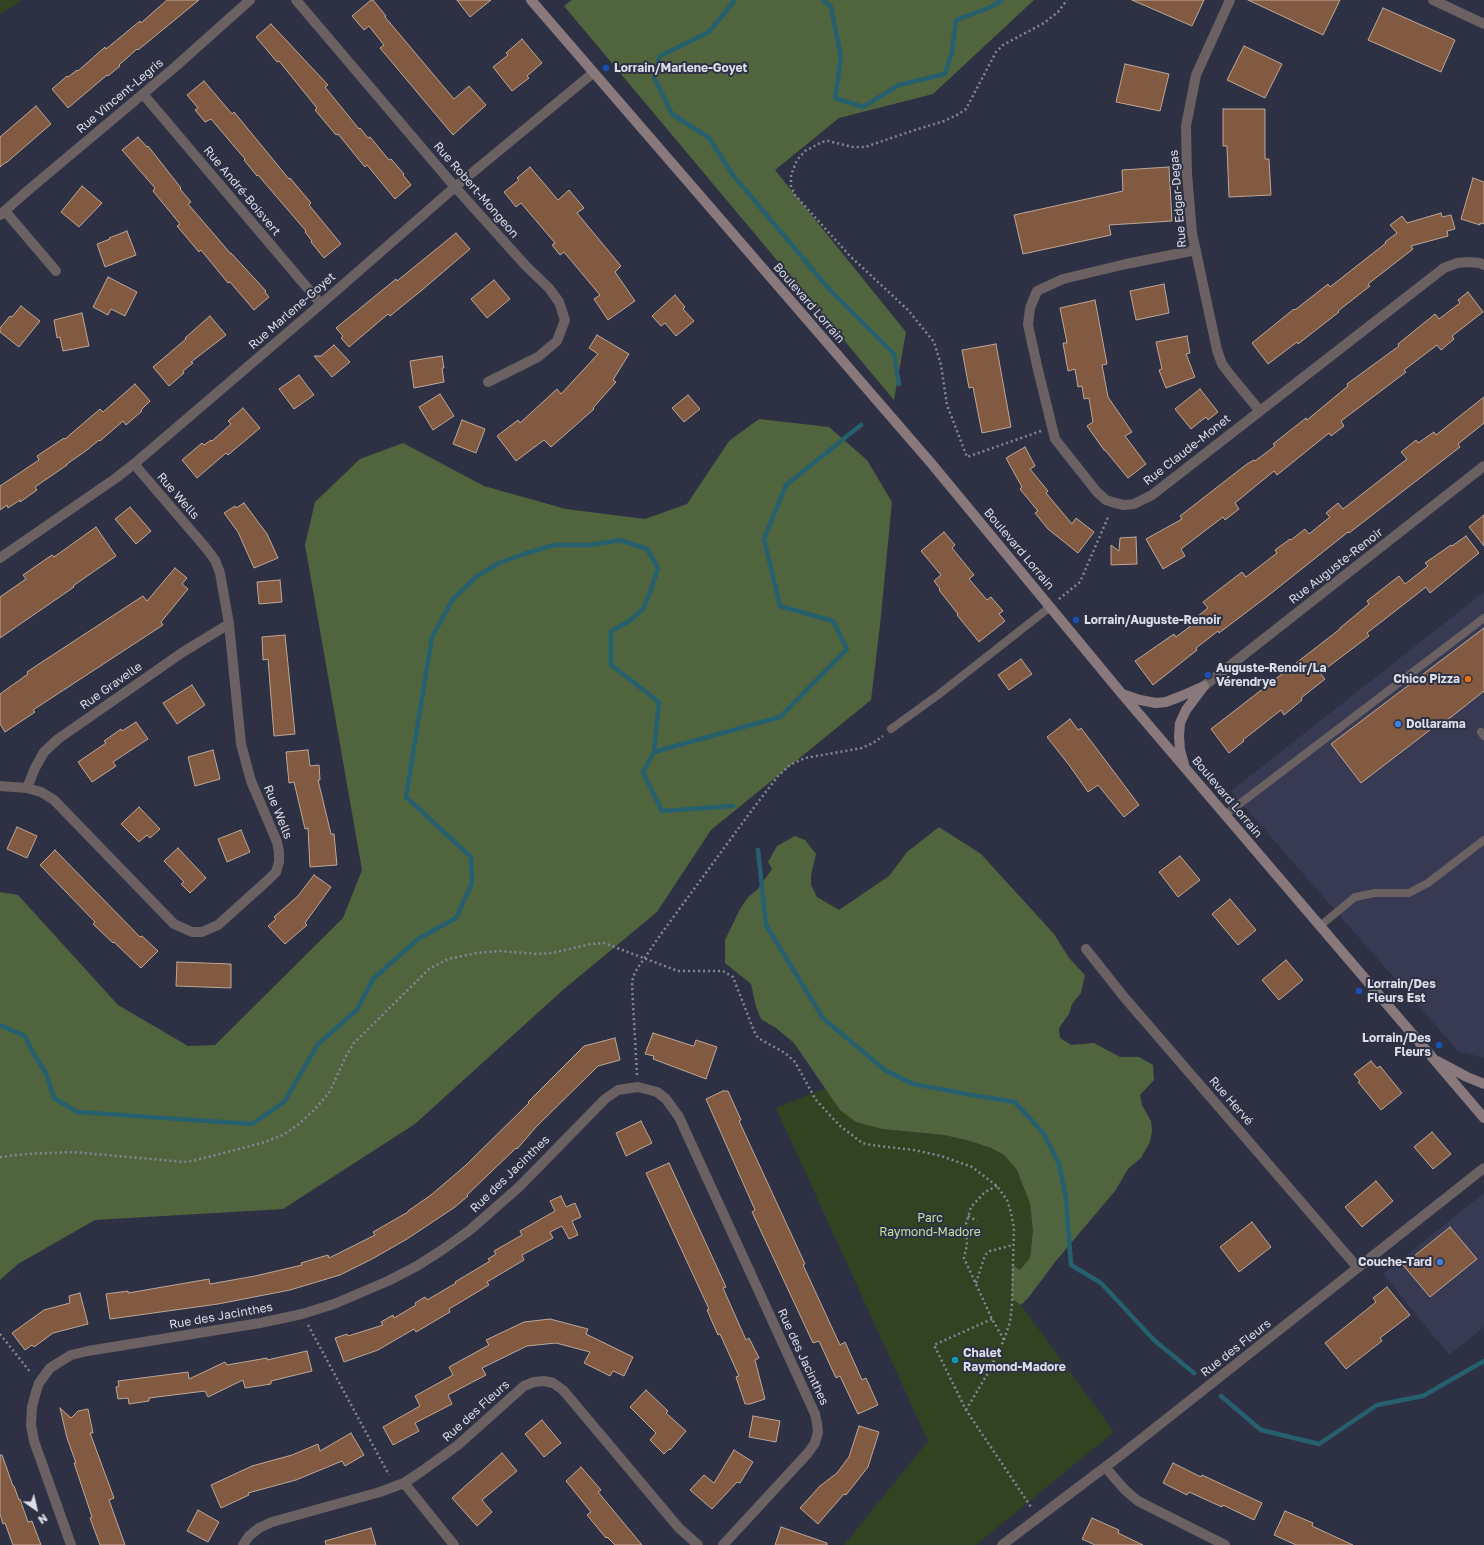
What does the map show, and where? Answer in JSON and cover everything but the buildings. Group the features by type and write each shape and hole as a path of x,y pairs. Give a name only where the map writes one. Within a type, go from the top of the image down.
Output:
{"main road":[{"name":"Boulevard Lorrain","path":"533,0 593,73 931,463 1122,694 1484,1118"},
{"path":"1122,694 1156,703 1166,702 1204,686"},
{"path":"1186,768 1180,750 1180,723 1186,710 1204,686"},
{"path":"1432,1058 1467,1077 1484,1084"}],"street":[{"name":"Rue Vincent-Legris","path":"56,271 3,213 143,94 250,0"},
{"name":"Rue Robert-Mongeon","path":"296,0 455,187 526,266 549,288 559,302 565,320 557,341 538,357 488,382"},
{"name":"Rue Edgar-Degas","path":"1230,0 1196,75 1186,126 1187,174 1192,233 1217,350 1222,364 1260,411"},
{"path":"1433,0 1484,24"},
{"name":"Rue Marlene-Goyet","path":"0,558 134,464 455,187 593,73"},
{"name":"Rue André-Boisvert","path":"143,94 321,304"},
{"path":"1114,503 1106,500 1098,492 1055,439 1028,325 1030,308 1038,291 1063,279 1126,264 1196,250"},
{"name":"Rue Claude-Monet","path":"1114,503 1124,505 1134,504 1152,495 1444,268 1457,263 1470,262 1484,265"},
{"name":"Rue Wells","path":"0,786 27,788 41,792 54,800 174,924 192,932 202,932 218,925 276,872 279,862 279,852 251,781 241,744 229,624 220,573 215,560 206,548 134,464"},
{"name":"Rue Auguste-Renoir","path":"1204,686 1484,466"},
{"name":"Rue Gravelle","path":"27,788 44,752 58,739 183,652 229,624"},
{"name":"Rue Hervé","path":"1086,948 1124,997 1358,1268"},
{"name":"Rue des Jacinthes","path":"71,1545 34,1441 31,1425 32,1407 39,1382 50,1368 71,1355 260,1323 302,1314 334,1304 361,1293 417,1266 470,1230 514,1192 604,1098 618,1090 638,1087 657,1092 666,1099 678,1117 815,1414 817,1423 818,1432 815,1443 808,1453 723,1545"},
{"name":"Rue des Fleurs","path":"1002,1545 1105,1467 1484,1168"},
{"name":"Rue des Fleurs","path":"243,1545 249,1536 259,1528 272,1522 399,1485 440,1459 458,1445 524,1386 534,1382 544,1381 553,1383 563,1390 679,1528 698,1545"},
{"path":"1105,1467 1124,1490 1138,1501 1225,1545"},
{"path":"399,1485 454,1545"}],"lane":[{"path":"891,729 938,695 1050,607"},
{"path":"1225,815 1484,618"},
{"path":"1320,926 1355,897 1375,893 1408,894 1428,884 1484,840"}],"path":[{"path":"1052,427 967,457 947,404 941,365 934,342 908,310 850,256 795,195 791,180 792,170 797,160 810,148 822,142 828,141 853,147 865,147 912,130 944,121 957,115 966,108 996,52 1003,45 1027,34 1044,23 1058,12 1068,0"},
{"path":"1050,607 1080,582 1114,503"},
{"path":"638,1087 632,984 635,973 644,958 778,776 790,765 805,758 862,748 873,743 891,729"},
{"path":"0,1157 26,1154 73,1152 184,1162 262,1143 283,1135 315,1109 333,1086 346,1056 354,1043 435,965 448,959 477,953 500,951 537,954 552,953 591,944 604,943 678,971 723,971 733,977 758,1038 790,1057 799,1068 816,1100 840,1126 862,1143 914,1150 941,1156 972,1167 997,1186 1007,1200 1014,1227 1012,1305 1010,1322 1004,1340 988,1373 966,1410"},
{"path":"997,1186 985,1192 971,1207 966,1224 967,1245 964,1260 992,1319 1004,1340"},
{"path":"968,1216 977,1222"},
{"path":"976,1283 985,1255 990,1251 1013,1245"},
{"path":"302,1314 399,1485"},
{"path":"992,1319 934,1345 966,1410 1038,1518"},
{"path":"0,1334 39,1382"}],"shaded area":[{"path":"1484,592 1484,1058 1458,1051 1231,791"},
{"path":"1484,1193 1484,1327 1449,1355 1383,1274"}],"green space":[{"path":"0,0 23,0 0,14"},
{"path":"572,0 1034,0 933,94 839,118 775,170 906,332 894,400 564,6"},
{"path":"759,419 829,427 867,460 892,502 871,700 711,830 657,912 564,989 415,1124 283,1209 95,1220 18,1264 0,1280 0,892 18,895 118,1005 188,1046 215,1045 343,918 362,870 305,545 315,502 360,459 403,443 484,486 566,509 645,519 687,504 729,441"},
{"path":"939,827 981,854 1054,934 1069,958 1085,975 1081,993 1072,1004 1069,1014 1059,1028 1060,1038 1071,1045 1094,1043 1120,1057 1139,1057 1153,1065 1154,1080 1140,1095 1142,1105 1151,1121 1152,1131 1150,1142 1141,1158 1128,1169 1115,1191 1021,1305 1012,1299 1012,1265 1020,1270 1030,1258 1033,1231 1030,1204 1017,1170 1004,1155 991,1148 970,1141 944,1135 882,1129 856,1122 840,1110 794,1043 776,1028 761,1019 756,1007 751,984 725,963 725,940 740,909 749,896 757,890 772,869 768,862 777,846 795,836 805,840 816,854 811,875 811,885 817,897 839,910 889,876 907,852"},
{"name":"Parc Raymond-Madore","path":"826,1088 840,1110 882,1129 944,1135 970,1141 991,1148 1004,1155 1017,1170 1030,1204 1033,1231 1030,1258 1020,1270 1012,1266 1012,1299 1021,1305 1114,1432 976,1545 844,1545 928,1441 776,1108"}],"waterway":[{"path":"735,0 709,32 660,56 654,77 672,114 709,138 733,175 829,289 894,354 899,384"},
{"path":"823,0 831,7 841,57 835,98 863,107 899,85 945,74 952,52 956,20 991,7 1002,0"},
{"path":"654,752 780,717 847,649 833,621 780,606 764,539 786,485 861,425"},
{"path":"0,1025 25,1036 32,1051 46,1073 54,1098 77,1112 252,1124 284,1102 318,1044 357,1010 373,979 418,939 456,918 472,883 471,857 406,797 432,637 453,599 476,577 499,563 554,545 590,545 620,540 647,549 658,568 643,609 628,622 611,631 611,665 659,702 654,752 643,772 662,811 733,806"},
{"path":"758,850 766,925 823,1018 885,1070 913,1084 1015,1102 1044,1134 1059,1164 1066,1199 1071,1265 1101,1283 1154,1340 1194,1373"},
{"path":"1221,1396 1261,1430 1319,1444 1377,1405 1423,1396 1484,1361"}],"place":[{"name":"Lorrain/Marlene-Goyet","path":"606,68"},
{"name":"Lorrain/Auguste-Renoir","path":"1076,620"},
{"name":"Auguste-Renoir/La Vérendrye","path":"1208,675"},
{"name":"Chico Pizza","path":"1468,679"},
{"name":"Dollarama","path":"1398,724"},
{"name":"Lorrain/Des Fleurs Est","path":"1359,991"},
{"name":"Lorrain/Des Fleurs","path":"1439,1045"},
{"name":"Couche-Tard","path":"1440,1262"},
{"name":"Chalet Raymond-Madore","path":"955,1360"}]}
